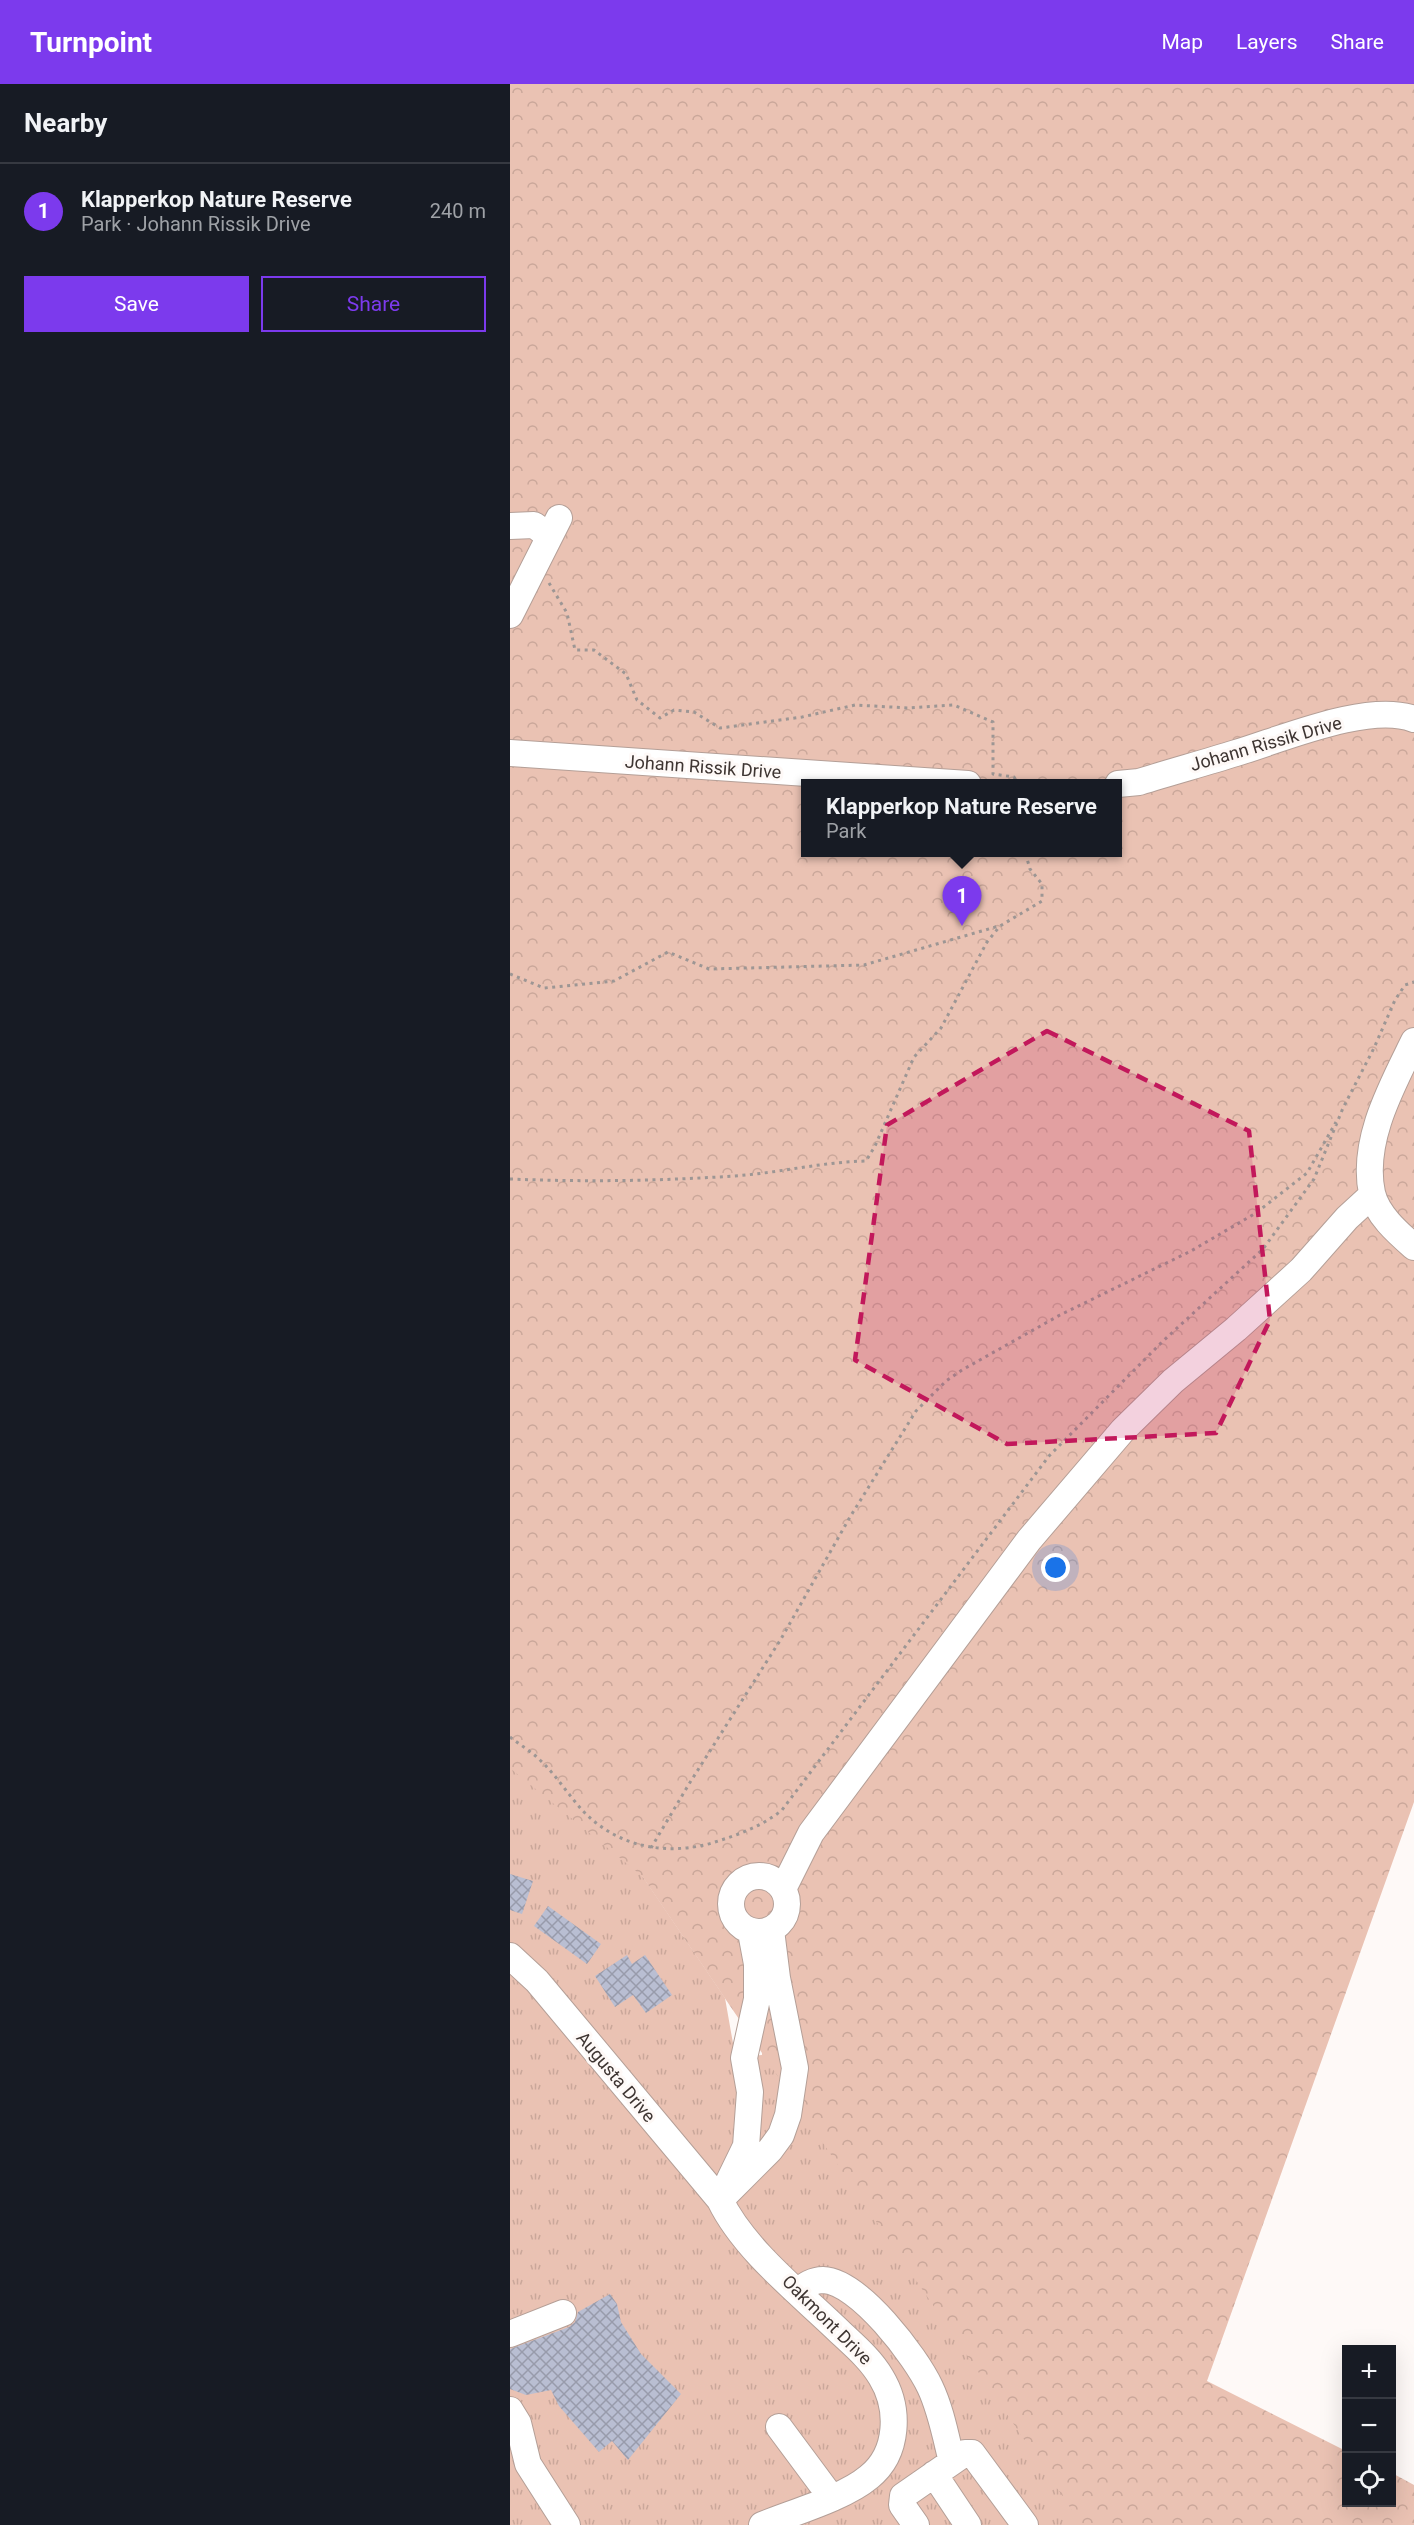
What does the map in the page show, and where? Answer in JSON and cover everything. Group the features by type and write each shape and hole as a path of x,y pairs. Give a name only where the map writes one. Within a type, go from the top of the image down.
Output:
{"street":[{"path":"510,526 554,527 510,615"},
{"name":"Johann Rissik Drive","path":"1122,784 1139,782 1285,737 1365,716 1403,715 1414,719"},
{"name":"Johann Rissik Drive","path":"510,753 907,779"},
{"path":"1414,1041 1391,1090 1373,1137 1370,1172 1372,1195 1396,1232 1414,1247"},
{"path":"783,1889 811,1833 1029,1540 1123,1430 1173,1381 1236,1329 1301,1270 1347,1218 1372,1195"},
{"path":"720,2200 770,2150 781,2135 788,2115 795,2068 777,1978 761,1931 735,1918 732,1900 741,1883 759,1876 811,1833"},
{"path":"759,1876 776,1882 783,1889 788,1907 779,1924 761,1931"},
{"path":"720,2200 746,2146 750,2092 744,2058 757,1999 757,1964 761,1931"},
{"name":"Augusta Drive","path":"510,1956 537,1981 720,2200"},
{"name":"Oakmont Drive","path":"720,2200 739,2233 874,2367 886,2387 894,2409 892,2439 872,2475 831,2497 762,2525"},
{"path":"798,2291 818,2280 837,2284 858,2297 885,2322 930,2387 943,2468 968,2525"},
{"path":"510,2334 563,2313"},
{"path":"510,2410 518,2423 528,2464 567,2525"},
{"path":"779,2427 831,2497"},
{"path":"916,2525 902,2505 903,2496 965,2453 972,2453 976,2456 1025,2525"}],"path":[{"path":"548,581 567,613 575,650 594,650 626,674 637,700 660,718 674,710 694,712 720,728 802,717 855,705 909,708 954,705 993,722 993,774 1015,779"},
{"path":"510,974 544,988 614,981 668,952 709,969 864,965 1000,926 1042,901 1042,884 1030,869 1026,857"},
{"path":"510,1179 597,1182 735,1176 802,1168 830,1162 866,1161 875,1146 914,1057 941,1028 987,942 1000,926"},
{"path":"651,1848 781,1639 849,1517 923,1404 946,1381 962,1370 1060,1315 1191,1251 1256,1213 1307,1173 1374,1048 1395,1000 1405,985 1414,982"},
{"path":"510,1737 539,1759 585,1814 603,1829 618,1839 651,1848 675,1849 713,1842 760,1826 782,1810 1049,1456 1162,1341 1263,1249 1314,1179 1343,1108"}],"highlighted area":[{"path":"1047,1031 1249,1131 1270,1320 1216,1433 1007,1444 855,1360 887,1125"}],"green space":[{"path":"510,84 1414,84 1414,1802 1207,2381 1342,2449 1342,2507 1396,2507 1396,2475 1414,2485 1414,2525 1082,2525 642,1876 510,1768"},
{"path":"510,1766 641,1874 725,1998 734,2049 749,2056 762,2055 762,2047 1083,2525 510,2525"}],"building":[{"path":"510,1874 533,1881 522,1914 510,1910"},
{"path":"548,1906 601,1944 587,1964 534,1926"},
{"path":"627,1955 632,1964 645,1955 672,1995 646,2013 633,1995 615,2007 595,1976"},
{"path":"610,2294 617,2304 621,2322 641,2354 681,2394 628,2460 612,2441 599,2452 559,2406 551,2390 526,2395 510,2389 510,2349 569,2327 575,2322 578,2312"}],"place":[{"name":"Klapperkop Nature Reserve","path":"962,926"}]}
